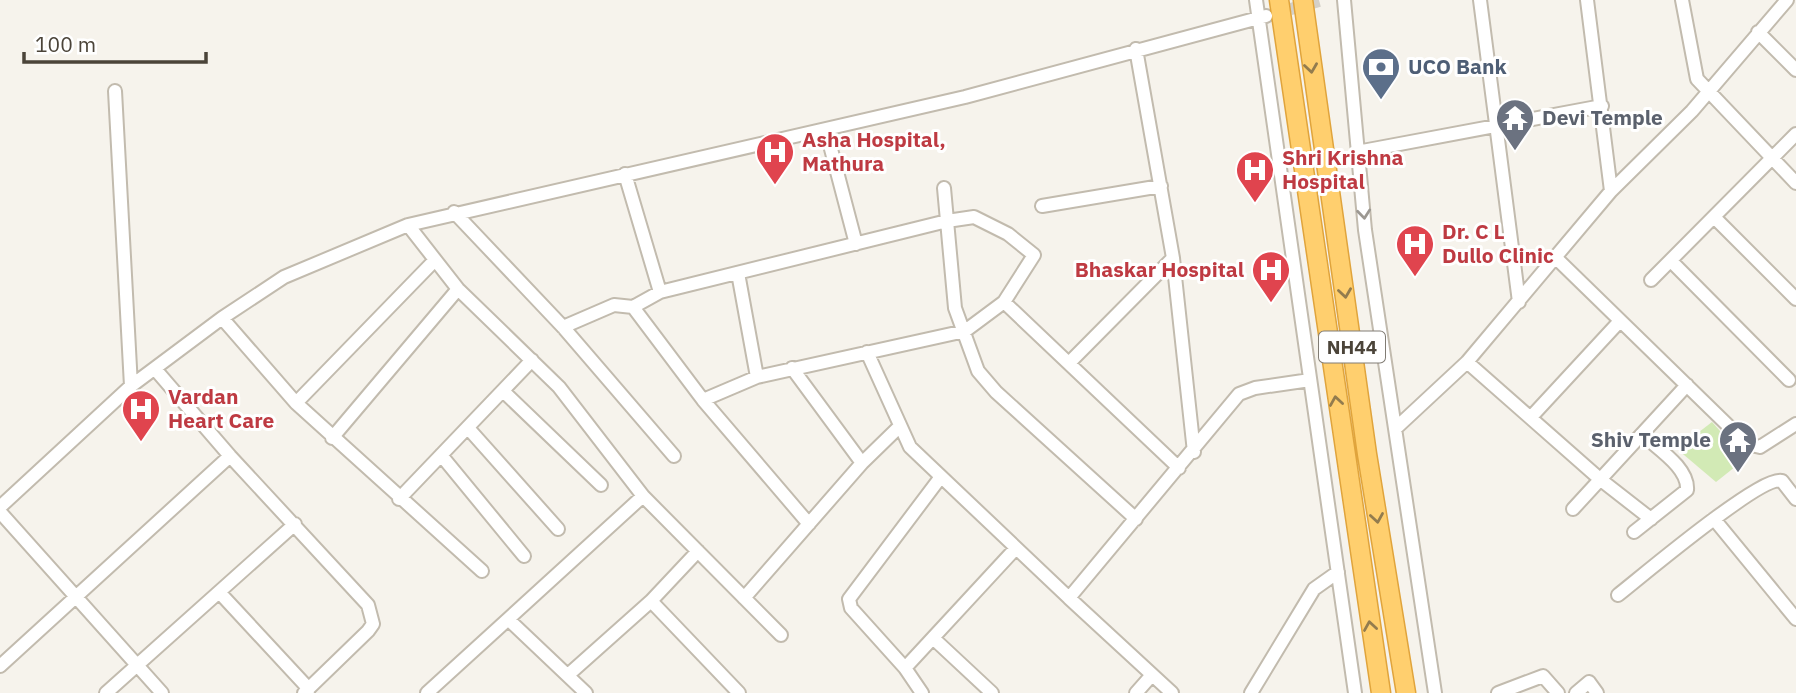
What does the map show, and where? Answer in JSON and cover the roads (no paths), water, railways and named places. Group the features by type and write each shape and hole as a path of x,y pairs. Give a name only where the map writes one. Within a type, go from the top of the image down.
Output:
{"highway":[{"name":"NH44","path":"1279,0 1381,693"},
{"name":"NH44","path":"1303,0 1367,454 1406,693"}],"street":[{"path":"1256,0 1262,17 1355,693"},
{"path":"1344,0 1357,152 1435,693"},
{"path":"1480,0 1519,302"},
{"path":"1587,0 1611,191"},
{"path":"1682,0 1692,67 1706,93 1796,183"},
{"path":"1395,429 1467,362 1611,191 1678,126 1787,0"},
{"path":"162,693 0,510 131,386 222,318 284,277 408,225 454,212 965,97 1262,17"},
{"path":"1758,32 1796,70"},
{"path":"1136,49 1173,258 1194,452"},
{"path":"115,91 131,386"},
{"path":"1357,152 1602,106"},
{"path":"826,130 856,244"},
{"path":"1651,280 1796,134"},
{"path":"625,174 660,292"},
{"path":"1042,206 1161,186"},
{"path":"944,188 955,308 978,371 996,392 1136,519"},
{"path":"454,212 563,327 674,456"},
{"path":"563,327 614,305 633,307 660,292 947,221 974,217 1008,234 1034,255 1004,302 965,331 757,377 704,400"},
{"path":"1714,217 1796,299"},
{"path":"408,225 458,289 559,387 643,496 781,635"},
{"path":"1555,257 1619,322 1747,443 1755,447 1769,443 1796,425"},
{"path":"1069,363 1173,258"},
{"path":"296,403 435,260"},
{"path":"1671,261 1788,380"},
{"path":"738,273 757,377"},
{"path":"332,438 458,289"},
{"path":"1004,302 1179,468"},
{"path":"633,307 704,400 809,524"},
{"path":"222,318 296,403 399,499 482,571"},
{"path":"1532,416 1619,322"},
{"path":"867,352 910,447 1172,693"},
{"path":"399,499 532,360"},
{"path":"1467,362 1532,416 1601,480 1651,519"},
{"path":"792,368 862,463"},
{"path":"155,369 229,456 295,524 368,606 373,615 373,624 307,691 219,592"},
{"path":"1069,598 1194,452 1239,394 1255,388 1310,380"},
{"path":"1573,509 1687,385"},
{"path":"503,391 601,485"},
{"path":"744,598 862,463 899,427"},
{"path":"468,428 558,529"},
{"path":"1634,532 1687,490 1688,481 1683,472 1643,435"},
{"path":"441,455 524,556"},
{"path":"0,666 229,456"},
{"path":"922,693 905,668 851,608 849,599 940,478"},
{"path":"1618,595 1714,520 1776,480 1782,481 1796,499"},
{"path":"436,690 643,496"},
{"path":"1714,520 1796,619"},
{"path":"106,693 295,524"},
{"path":"905,668 1016,548"},
{"path":"568,675 651,601 698,551"},
{"path":"1251,693 1314,589 1338,572"},
{"path":"651,601 739,693"},
{"path":"509,620 586,693"},
{"path":"933,638 992,693"},
{"path":"1136,693 1151,676"},
{"path":"1498,693 1544,676 1558,693"},
{"path":"1576,693 1589,682 1598,693"}],"tunnel":[{"path":"1273,14 1323,0"}],"place":[{"name":"UCO Bank","path":"1381,101"},
{"name":"Devi Temple","path":"1515,152"},
{"name":"Asha Hospital, Mathura","path":"775,186"},
{"name":"Shri Krishna Hospital","path":"1255,204"},
{"name":"Dr. C L Dullo Clinic","path":"1415,278"},
{"name":"Bhaskar Hospital","path":"1271,304"},
{"name":"Vardan Heart Care","path":"141,443"},
{"name":"Shiv Temple","path":"1738,474"}]}
